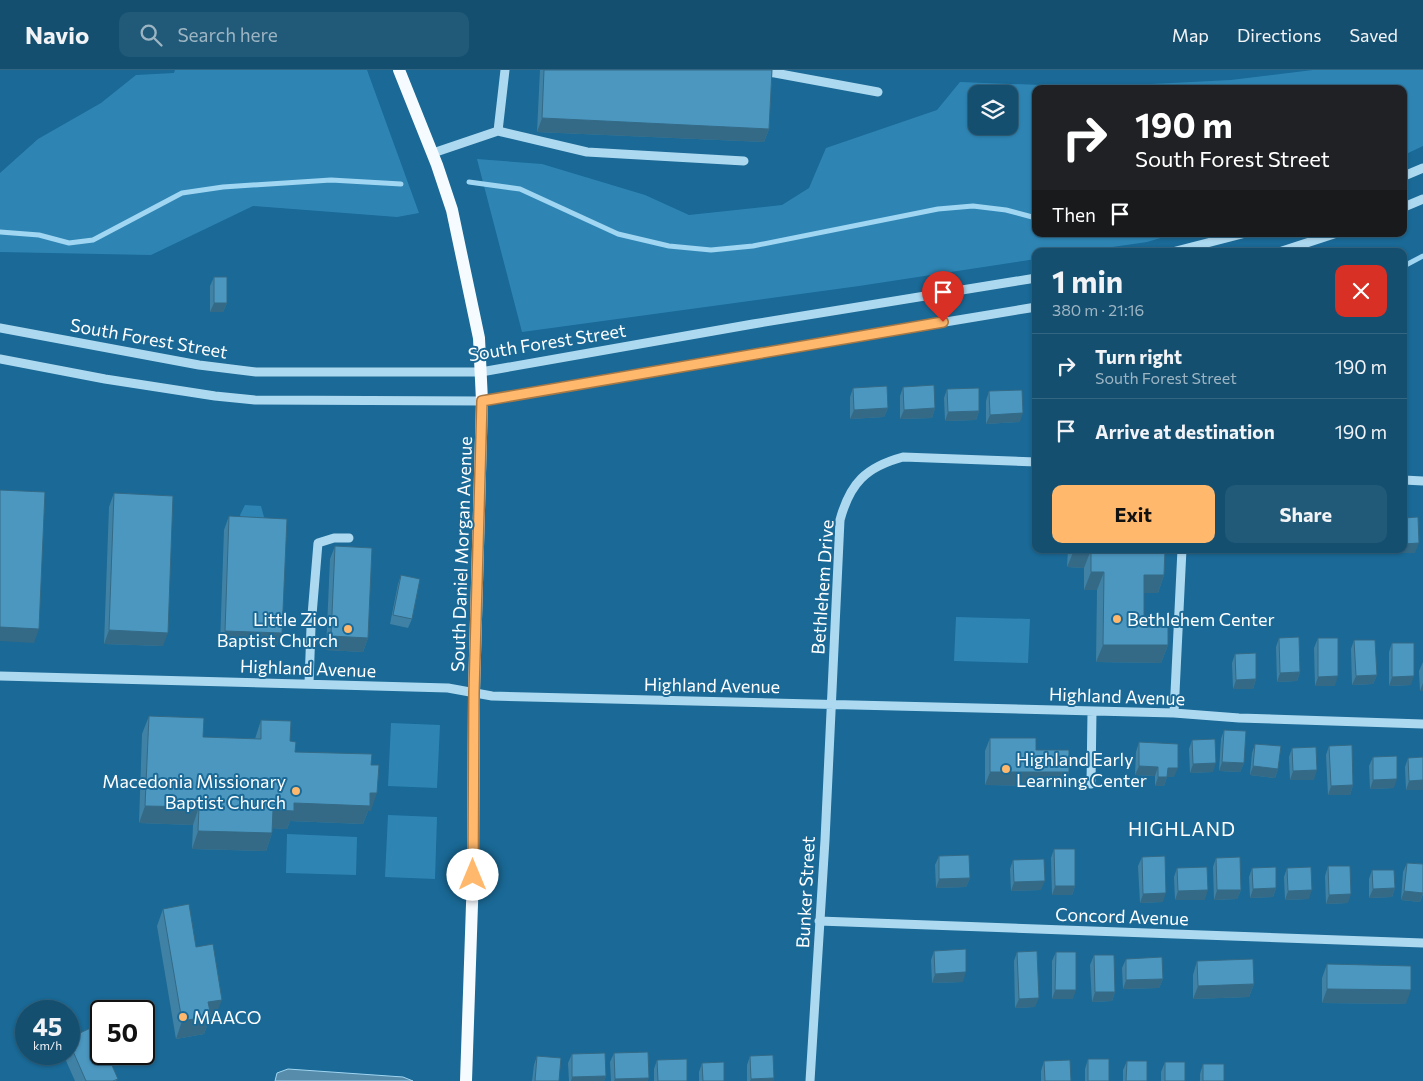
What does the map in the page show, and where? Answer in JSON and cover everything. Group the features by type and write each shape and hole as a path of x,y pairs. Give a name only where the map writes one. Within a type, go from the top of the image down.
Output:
{"main road":[{"name":"South Daniel Morgan Avenue","path":"399,70 452,210 479,338 482,401 474,692 473,875 466,1081"}],"street":[{"path":"498,131 505,70"},
{"path":"741,70 775,73 878,92"},
{"path":"432,153 498,131 587,152 744,162"},
{"path":"1407,175 1423,168"},
{"path":"1407,206 1423,199"},
{"path":"1188,248 1230,237"},
{"path":"1291,248 1325,237"},
{"name":"South Forest Street","path":"0,328 199,365 256,372 481,372 753,324 1032,279"},
{"path":"0,359 115,381 255,400 482,401 1032,308"},
{"name":"Bethlehem Drive","path":"832,704 840,520 845,502 855,485 868,472 885,462 904,457 1032,462"},
{"path":"1407,480 1423,481"},
{"path":"309,684 311,627 318,543 334,538 349,538"},
{"path":"1174,713 1182,553"},
{"name":"Highland Avenue","path":"0,676 448,688 492,696 1174,713 1239,718 1423,724"},
{"name":"Bunker Street","path":"810,1081 832,704"},
{"path":"1090,784 1092,711"},
{"name":"Concord Avenue","path":"819,921 1423,943"}],"shaded area":[{"path":"175,70 367,70 419,213 397,217 253,206 151,255 0,252 0,173 38,139 101,103 136,75 174,73"},
{"path":"1313,70 1423,70 1423,146 1407,154 1407,85 1132,85 1231,80"},
{"path":"960,82 1039,85 1032,85 1032,237 1164,237 1147,242 1106,248 1032,248 1032,260 859,286 522,332 477,159 542,164 645,195 689,215 782,205 809,188 826,148 937,110"},
{"path":"245,505 261,506 264,517 261,524 244,524 240,515"},
{"path":"956,617 1030,619 1028,663 954,661"},
{"path":"391,723 440,725 437,788 388,786"},
{"path":"388,815 437,817 435,879 385,877"},
{"path":"287,834 357,837 356,875 286,873"},
{"path":"288,1069 403,1077 413,1081 275,1081 277,1073"}],"building":[{"path":"544,70 772,70 769,129 542,118"},
{"path":"214,277 227,277 227,303 214,303"},
{"path":"934,385 935,408 904,410 903,387"},
{"path":"887,386 888,408 854,410 853,388"},
{"path":"979,388 979,411 948,412 947,389"},
{"path":"1022,390 1023,413 990,415 989,391"},
{"path":"0,490 45,492 39,629 0,627"},
{"path":"114,493 173,496 168,633 109,630"},
{"path":"229,516 287,519 282,633 225,631"},
{"path":"1418,517 1419,543 1407,544 1407,518"},
{"path":"335,546 372,548 368,638 331,636"},
{"path":"1091,553 1165,553 1164,575 1144,575 1144,627 1168,627 1168,645 1103,645 1104,572 1091,572"},
{"path":"401,575 420,579 412,619 393,615"},
{"path":"1299,637 1300,672 1280,673 1279,638"},
{"path":"1318,638 1338,638 1338,676 1318,677"},
{"path":"1354,640 1375,640 1377,675 1356,676"},
{"path":"1392,643 1414,643 1414,676 1392,677"},
{"path":"1256,653 1256,679 1236,680 1235,654"},
{"path":"149,716 204,718 203,737 261,739 261,720 291,721 290,741 296,742 295,752 372,754 371,765 379,765 377,793 370,793 370,806 294,803 294,811 273,810 272,833 198,831 199,807 145,806"},
{"path":"1224,730 1246,731 1244,763 1222,762"},
{"path":"990,738 1036,738 1036,750 1069,750 1069,772 990,772"},
{"path":"1215,739 1216,763 1193,764 1192,740"},
{"path":"1139,742 1178,744 1178,768 1168,768 1167,777 1158,777 1158,767 1139,766"},
{"path":"1255,744 1281,746 1278,769 1253,766"},
{"path":"1352,745 1353,785 1331,786 1329,746"},
{"path":"1316,747 1317,770 1293,771 1292,748"},
{"path":"1397,756 1397,779 1373,780 1373,757"},
{"path":"1423,757 1423,780 1409,781 1408,758"},
{"path":"1054,849 1075,849 1075,886 1055,886"},
{"path":"969,855 970,878 939,879 939,856"},
{"path":"1165,856 1166,893 1143,894 1142,857"},
{"path":"1240,857 1241,890 1217,890 1216,858"},
{"path":"1044,859 1045,881 1014,882 1013,860"},
{"path":"1407,863 1423,864 1423,893 1404,891"},
{"path":"1328,866 1350,866 1351,894 1329,895"},
{"path":"1207,867 1208,890 1178,891 1177,868"},
{"path":"1276,867 1276,888 1253,889 1252,868"},
{"path":"1311,867 1312,890 1288,891 1287,868"},
{"path":"1372,870 1394,870 1395,888 1373,889"},
{"path":"189,904 196,947 213,944 222,1000 208,1002 211,1016 182,1021 163,909"},
{"path":"966,949 966,972 935,974 934,951"},
{"path":"1037,951 1039,998 1019,999 1017,952"},
{"path":"1056,952 1076,952 1076,990 1055,990"},
{"path":"1094,955 1114,955 1115,992 1095,992"},
{"path":"1162,957 1163,979 1126,980 1126,959"},
{"path":"1253,959 1254,984 1198,986 1197,961"},
{"path":"1327,964 1411,966 1411,990 1327,989"},
{"path":"90,1028 90,1065 112,1065 118,1079 113,1081 86,1081 79,1065 80,1033"},
{"path":"648,1052 649,1078 615,1079 614,1053"},
{"path":"605,1053 606,1076 572,1077 572,1054"},
{"path":"773,1055 774,1078 751,1079 750,1056"},
{"path":"537,1056 561,1058 559,1081 535,1081"},
{"path":"687,1059 687,1081 658,1081 657,1060"},
{"path":"1088,1059 1109,1059 1109,1081 1088,1081"},
{"path":"1070,1060 1071,1081 1045,1081 1044,1061"},
{"path":"1127,1061 1147,1061 1147,1081 1126,1081"},
{"path":"724,1062 724,1081 703,1081 702,1063"},
{"path":"1165,1062 1185,1062 1185,1081 1165,1081"},
{"path":"1203,1064 1224,1064 1224,1081 1203,1081"}],"waterway":[{"path":"0,232 39,235 69,243 93,240 182,193 223,187 331,180 401,184"},
{"path":"469,182 520,189 618,234 669,246 711,250 753,246 938,209 973,206 1006,210 1032,217"},
{"path":"1407,264 1423,256"}],"place":[{"name":"Bethlehem Center","path":"1117,619"},
{"name":"Little Zion Baptist Church","path":"348,629"},
{"name":"Highland Early Learning Center","path":"1006,769"},
{"name":"Macedonia Missionary Baptist Church","path":"296,791"},
{"name":"MAACO","path":"183,1017"}],"district":[{"name":"HIGHLAND","path":"1182,828"}],"route":[{"path":"473,875 474,692 482,401 943,322"}]}
